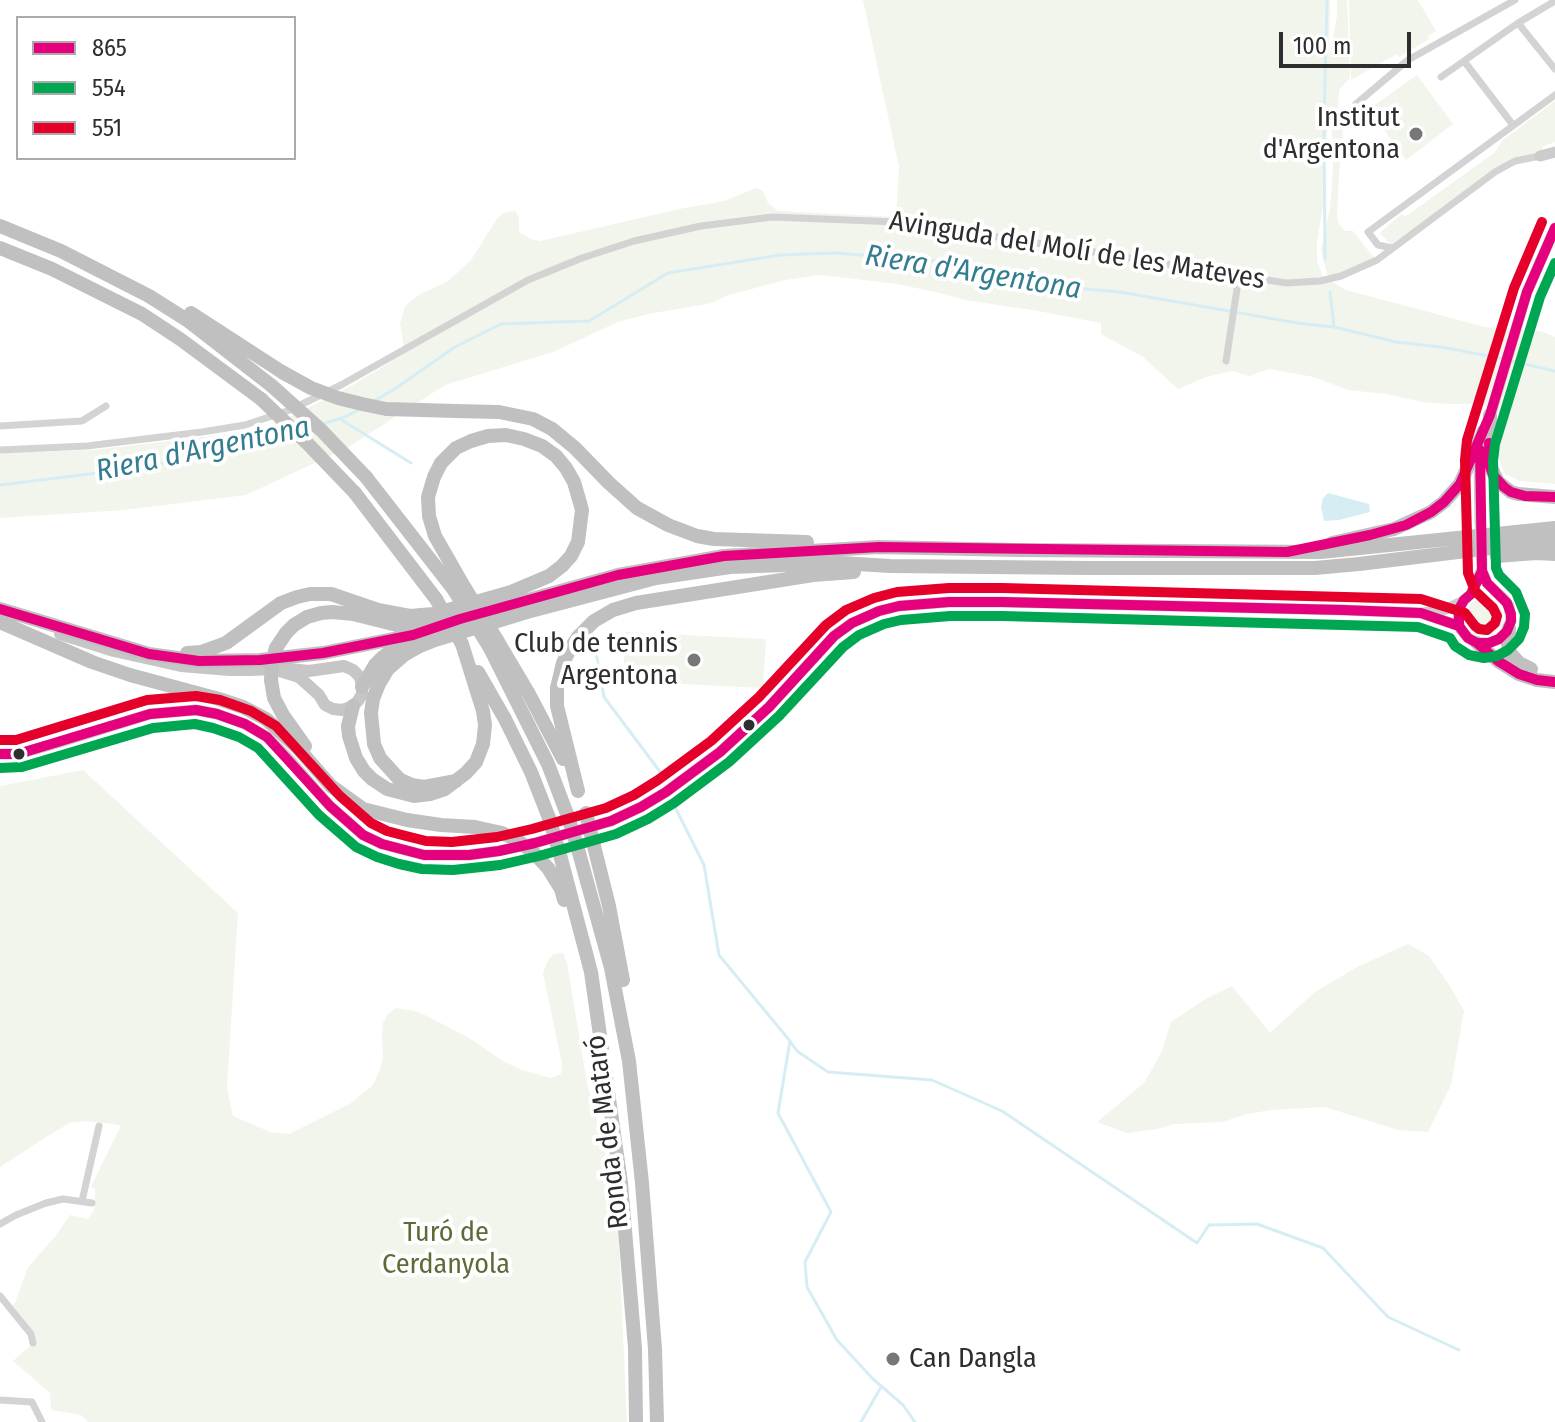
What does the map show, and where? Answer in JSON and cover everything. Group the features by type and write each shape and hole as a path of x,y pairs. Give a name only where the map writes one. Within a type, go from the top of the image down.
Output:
{"highway":[{"path":"0,226 121,272 158,291 282,372 338,398 386,409 499,412 533,419 552,429 575,448 637,508 697,536 733,540 847,542 879,547"},
{"path":"0,248 52,269 142,314 261,399 308,444 355,493 436,599 462,644 479,695 485,725 483,744 476,762 445,789 414,796 387,789 372,779 356,758 348,726 353,706"},
{"path":"61,251 149,296 187,320 272,386 321,430 366,477 458,588 552,735 586,813 619,957 636,1062 636,1119"},
{"path":"1492,410 1490,466 1498,482 1518,494 1555,497"},
{"path":"1287,552 1394,529 1431,512 1460,484 1484,431"},
{"path":"29,620 39,618 150,648 188,653 226,643 281,603 310,594 331,594 378,610 410,616 434,614 511,592 549,576 571,556 578,542 582,510 574,482 556,456 542,446 515,437 488,436 456,448 441,463 428,497 429,516 458,588"},
{"path":"362,687 375,665 395,648 419,638 618,575 706,558 879,547 1287,552 1367,548 1555,528"},
{"path":"0,612 149,654 212,662 260,660 323,653 656,578 730,567 841,563 890,566 1315,568 1555,542"},
{"path":"1421,557 1445,559 1555,554"},
{"path":"578,791 557,706 557,688 570,649 594,621 613,610 636,603 890,566"},
{"path":"389,816 361,804 331,779 283,715 274,698 272,661 276,648 294,625 321,613 353,614 401,626 466,623"},
{"path":"0,622 92,662 243,707 266,719 298,748 331,786 363,809 441,825 475,827 502,833 534,853 561,889 583,971 621,1183"},
{"path":"456,781 424,787 399,779 380,758 374,744 371,713 373,699 388,669 404,655 466,623"},
{"path":"1509,628 1510,653 1519,663 1535,671 1555,674"},
{"path":"1477,643 1519,674 1555,682"},
{"name":"Ronda de Mataró","path":"462,644 531,772 559,851 591,972 621,1183 635,1348 636,1422"},
{"name":"Ronda de Mataró","path":"493,644 548,764 567,814 611,968 629,1061 636,1119 655,1349 657,1422"}],"main road":[{"path":"29,620 86,643 151,661 299,677 319,695"},
{"path":"272,674 341,665 350,668 360,677 362,687 360,697 353,706 342,710 323,703 319,695 319,680 328,669"}],"street":[{"path":"1356,104 1408,60 1515,0"},
{"path":"1441,77 1555,1"},
{"path":"1518,23 1555,69"},
{"path":"1464,61 1513,125"},
{"path":"1392,248 1378,245 1368,232 1555,95"},
{"path":"1540,156 1555,152"},
{"path":"1540,156 1555,159"},
{"name":"Avinguda del Molí de les Mateves","path":"0,450 87,446 245,425 290,410 341,385 528,280 634,241 701,226 772,217 897,222 1287,283 1320,281 1341,276 1377,260 1495,172 1515,161 1540,156"},
{"path":"1482,568 1458,614 1459,626 1465,636 1485,644 1505,634 1511,617 1509,606 1487,583 1482,568 1479,460 1484,431 1516,325 1555,228"},
{"path":"1226,361 1239,276"},
{"path":"0,426 82,421 106,406"},
{"path":"0,754 18,754 49,746 150,714 196,710 217,714 245,724 267,737 330,806 363,835 382,844 424,855 469,855 550,839 611,821 641,807 720,752 771,705 834,636 852,623 879,611 899,606 949,602 1002,602 1421,613 1446,609 1484,590 1497,593"},
{"path":"1421,613 1459,626"},
{"path":"82,1201 99,1126"},
{"path":"0,1224 46,1203 63,1199 92,1203"},
{"path":"0,1296 31,1334 33,1343"},
{"path":"0,1400 32,1402 42,1422"}],"green space":[{"path":"863,0 1330,0 1329,59 1337,0 1347,0 1350,78 1339,90 1338,107 1343,134 1337,217 1345,231 1353,231 1375,259 1328,278 1321,250 1332,184 1334,144 1328,114 1324,200 1317,242 1317,261 1323,277 1346,290 1485,327 1541,331 1555,337 1555,484 1520,481 1505,474 1499,460 1499,414 1481,404 1422,402 1348,390 1314,377 1269,369 1249,376 1232,371 1206,377 1178,389 1143,357 1101,334 1101,323 965,300 897,284 821,275 785,280 726,296 712,303 618,322 553,352 445,385 347,448 246,495 124,510 0,518 0,453 94,450 245,432 290,417 353,385 406,352 400,324 405,306 420,294 447,282 471,260 503,213 515,211 519,218 519,232 540,241 724,201 756,188 763,191 768,203 778,211 896,217 899,167"},
{"path":"1349,0 1418,0 1436,31 1428,36 1429,39 1399,57 1397,54 1351,80"},
{"path":"1417,75 1453,124 1406,160 1369,109"},
{"path":"1555,101 1555,142 1544,146 1538,156 1494,170 1391,245 1380,233 1401,214 1406,216 1494,153 1503,140"},
{"path":"1484,598 1497,604 1503,617 1497,630 1484,636 1471,630 1465,617 1471,604"},
{"name":"Club de tennis Argentona","path":"625,632 766,639 763,688 623,681"},
{"name":"Turó de Cerdanyola","path":"83,770 238,913 227,1087 233,1116 270,1132 289,1134 351,1103 373,1085 383,1056 383,1023 396,1008 425,1015 522,1070 551,1078 561,1074 562,1064 543,973 553,954 563,953 587,1083 617,1199 627,1422 88,1422 81,1415 51,1410 50,1393 13,1361 36,1344 35,1334 12,1306 28,1267 70,1215 88,1219 93,1212 95,1189 91,1187 121,1125 86,1121 70,1123 0,1167 0,786"},
{"path":"1408,944 1429,956 1464,1011 1451,1085 1428,1132 1398,1130 1325,1107 1271,1110 1222,1122 1175,1124 1127,1133 1097,1122 1145,1082 1162,1051 1171,1022 1207,998 1232,986 1270,1033 1315,992 1359,966"}],"water":[{"path":"1328,493 1369,504 1370,512 1324,521 1321,507"}],"waterway":[{"path":"1325,259 1327,0"},
{"name":"Riera d'Argentona","path":"374,401 455,347 501,324 589,321 668,273 780,255 835,253 937,261 1064,287 1120,292 1505,359"},
{"path":"1330,292 1334,327"},
{"name":"Riera d'Argentona","path":"1512,361 1555,371"},
{"name":"Riera d'Argentona","path":"323,424 360,409"},
{"path":"340,419 411,463"},
{"name":"Riera d'Argentona","path":"0,485 130,469 216,454 233,446 276,441 290,436"},
{"path":"596,652 604,697 661,773"},
{"path":"674,805 704,865 719,955 790,1041 778,1113 831,1212 805,1262 807,1287 837,1340 873,1379 903,1405 915,1422"},
{"path":"790,1041 797,1051 828,1072 932,1080 1002,1111 1197,1243 1209,1225 1257,1224 1323,1248 1388,1317 1459,1350"},
{"path":"861,1422 881,1387"}],"transit line":[{"name":"551","path":"0,740 16,740 147,700 196,696 220,700 251,711 276,726 340,796 371,823 387,831 426,841 452,842 532,829 606,808 634,795 711,741 759,697 826,625 846,610 897,592 1002,588 1421,599 1465,613 1475,626 1487,630 1495,623 1497,616 1475,591 1468,573 1467,440 1514,288 1542,222"},
{"name":"865","path":"0,609 149,654 199,661 260,660 323,653 413,635 618,575 724,556 879,547 1287,552 1370,535 1406,525 1431,512 1460,484 1490,415 1527,292 1555,228"},
{"name":"554","path":"0,768 22,767 153,728 195,724 213,728 258,748 319,815 356,847 399,864 422,869 453,870 500,865 539,856 616,834 648,819 729,762 779,716 843,647 859,635 901,620 1002,616 1418,627 1450,638 1455,646 1469,655 1484,658 1497,656 1519,639 1525,614 1516,592 1496,568 1495,444 1540,297 1555,263"},
{"name":"865","path":"1489,443 1493,475 1504,487 1525,496 1555,497"},
{"name":"865","path":"1480,450 1482,571 1471,594 1459,609 1459,626 1468,638 1519,674 1555,682"},
{"name":"865","path":"1477,643 1499,639 1511,621 1507,603 1487,583 1482,571"},
{"name":"865","path":"0,754 18,754 150,714 196,710 217,714 245,724 267,737 330,806 363,835 382,844 424,855 469,855 535,843 611,821 641,807 720,752 769,707 834,636 852,623 899,606 1002,602 1343,610 1421,613 1459,626"}],"place":[{"name":"Institut d'Argentona","path":"1416,134"},
{"name":"Club de tennis Argentona","path":"694,660"},
{"name":"Can Dangla","path":"893,1359"}]}
